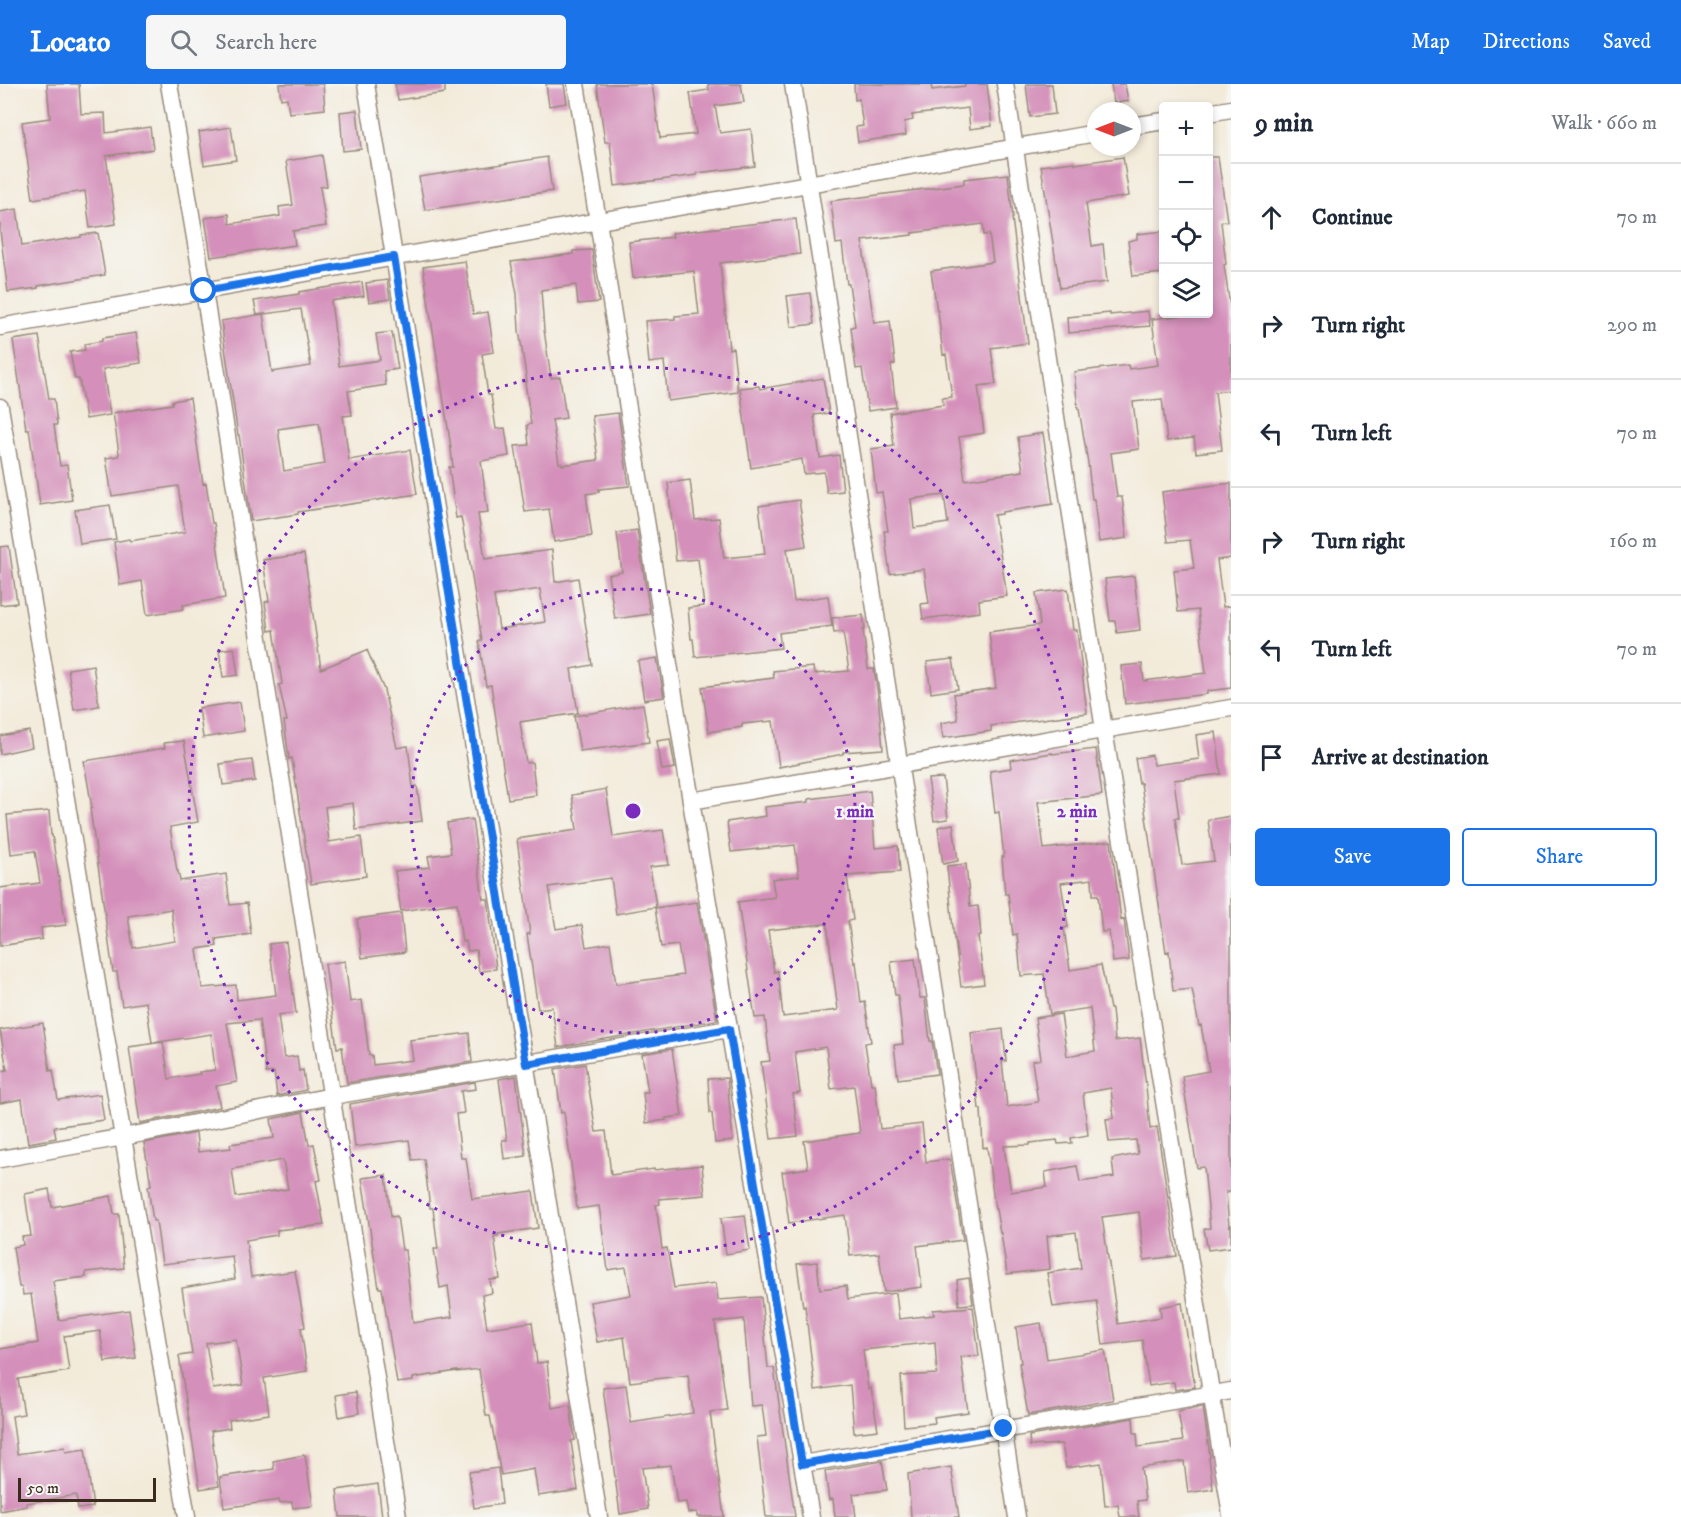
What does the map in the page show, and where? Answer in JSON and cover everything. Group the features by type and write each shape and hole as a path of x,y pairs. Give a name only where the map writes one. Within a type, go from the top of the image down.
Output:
{"street":[{"path":"168,84 204,291 398,1517"},
{"path":"366,84 599,1517"},
{"path":"576,84 691,801 810,1517"},
{"path":"793,84 1017,1517"},
{"path":"1005,84 1104,730 1231,1515"},
{"path":"1213,112 1231,109"},
{"path":"1141,125 1159,122"},
{"path":"0,327 1087,135"},
{"path":"0,407 187,1517"},
{"path":"691,801 1231,708"},
{"path":"0,1159 332,1096 729,1029"},
{"path":"802,1464 1231,1391"}],"building":[{"path":"47,84 79,84 81,114 105,113 106,133 150,127 153,149 106,156 116,224 90,228 85,191 33,199 22,122 50,118"},
{"path":"279,84 323,84 325,109 289,113 287,98 281,99"},
{"path":"395,84 445,84 445,93 398,100"},
{"path":"546,84 564,84 567,103 549,106"},
{"path":"597,84 652,84 660,138 696,134 690,93 709,90 708,84 741,84 744,102 715,106 720,133 751,129 755,166 615,186 610,142 605,142"},
{"path":"854,84 931,84 932,90 965,86 965,84 987,84 992,126 970,129 968,108 912,115 913,120 904,122 906,135 858,142 856,127 863,126 859,99 855,100"},
{"path":"1026,84 1052,84 1055,114 1030,117"},
{"path":"1111,84 1125,84 1128,101 1114,102"},
{"path":"357,110 361,149 343,151 340,112"},
{"path":"231,127 236,160 204,165 199,132"},
{"path":"322,155 327,186 320,187 326,226 293,231 295,245 211,257 205,218 229,214 230,224 280,216 279,207 293,205 286,161"},
{"path":"547,157 552,191 425,210 419,177"},
{"path":"1123,157 1129,196 1086,203 1092,246 1103,244 1107,282 1060,288 1041,166"},
{"path":"1213,157 1218,157 1227,221 1221,222 1231,313 1231,390 1215,392 1222,450 1196,453 1194,438 1167,441 1162,399 1133,402 1139,449 1111,453 1117,497 1122,497 1127,538 1099,542 1074,372 1128,365 1129,369 1158,365 1152,319 1213,318"},
{"path":"1008,174 1028,343 991,348 996,384 978,386 984,433 959,437 965,480 1023,471 1018,437 1043,433 1053,504 994,515 1007,596 979,600 980,612 923,619 921,604 929,603 924,569 890,574 884,531 888,531 882,492 876,493 871,449 894,446 890,413 943,405 942,398 952,397 946,354 943,355 931,271 993,262 989,234 984,235 983,224 862,241 874,323 890,321 895,364 891,365 896,407 868,411 862,368 856,369 851,327 855,326 849,284 847,284 842,243 836,244 831,201 964,184 964,179","holes":["944,495 948,523 914,528 911,499"]},
{"path":"17,209 22,246 98,233 105,275 8,292 0,231 0,212"},
{"path":"796,219 800,254 720,263 729,349 733,348 738,392 668,401 664,361 649,363 645,321 675,319 675,316 699,314 694,271 633,278 629,242 673,237 672,233"},
{"path":"1159,232 1159,273 1133,276 1128,241 1137,239 1137,234"},
{"path":"592,250 599,302 578,304 576,285 541,290 551,378 560,377 566,418 552,420 559,463 562,465 598,460 592,416 618,413 629,486 599,489 599,492 586,494 592,536 554,542 549,509 525,512 515,446 529,445 527,425 531,424 519,330 517,294 511,262"},
{"path":"465,261 473,314 488,312 494,352 482,354 496,429 505,428 509,456 481,461 488,513 478,514 485,559 552,550 555,582 578,578 592,665 571,669 578,713 520,722 526,763 532,762 536,795 508,799 491,685 486,686 479,641 482,641 468,551 461,517 456,518 449,467 453,467 450,441 423,267","holes":["540,589 545,622 499,629 494,596"]},
{"path":"387,280 390,299 369,302 366,283"},
{"path":"362,282 364,296 331,301 339,366 380,360 376,334 392,332 398,369 384,371 386,385 348,391 352,415 343,416 349,460 410,450 417,494 251,521 221,321 257,315 254,301","holes":["301,309 311,366 272,372 263,314","319,423 325,464 284,471 278,429"]},
{"path":"810,293 814,324 791,327 787,296"},
{"path":"1148,311 1150,326 1068,333 1067,317"},
{"path":"136,333 141,363 103,369 110,415 86,419 79,379 75,379 70,352 85,350 84,344 102,341 102,338"},
{"path":"39,336 49,399 54,399 57,425 54,425 60,466 67,465 72,500 40,505 13,340"},
{"path":"823,378 829,413 814,415 820,458 839,455 843,491 827,493 824,472 804,474 802,459 751,468 740,388 759,386 760,389"},
{"path":"190,398 203,484 206,483 212,523 214,523 225,598 183,605 184,609 147,615 142,581 120,585 114,542 185,532 178,486 112,496 106,458 118,456 119,453 113,413 172,404 172,401"},
{"path":"690,480 695,520 719,518 724,558 765,554 759,506 799,500 806,546 787,549 794,601 828,596 832,626 779,633 781,648 695,657 688,608 704,606 698,559 676,561 668,483"},
{"path":"1231,483 1231,558 1217,560 1223,607 1231,606 1231,688 1207,691 1207,694 1125,704 1121,666 1142,664 1144,681 1206,673 1198,610 1178,612 1174,570 1194,568 1190,540 1168,542 1162,492"},
{"path":"110,505 116,539 80,544 75,510"},
{"path":"637,530 650,614 615,619 608,575 622,572 617,533"},
{"path":"9,546 17,603 0,605 0,547"},
{"path":"304,554 321,669 367,650 384,690 397,748 408,746 413,787 417,786 422,821 356,830 353,803 325,807 329,842 361,837 366,876 311,884 292,758 289,759 284,721 287,721 279,685 282,684 274,630 269,631 265,602 269,601 263,560"},
{"path":"1134,576 1140,630 1117,633 1115,621 1110,621 1105,579"},
{"path":"1068,589 1073,630 1077,630 1087,713 991,726 991,731 943,738 941,723 958,720 954,694 996,688 989,632 1040,625 1036,593"},
{"path":"863,615 868,669 874,669 878,695 883,749 843,752 843,754 779,767 773,721 742,724 742,727 709,732 702,687 774,678 773,671 813,667 814,674 849,671 843,632 834,633 832,618"},
{"path":"234,648 238,675 223,677 219,650"},
{"path":"657,658 664,697 644,700 638,661"},
{"path":"953,659 958,689 931,693 927,662"},
{"path":"93,665 99,706 74,710 68,669"},
{"path":"240,702 244,731 203,738 199,708"},
{"path":"643,704 649,742 580,751 574,716"},
{"path":"29,731 32,747 0,754 0,736"},
{"path":"1216,732 1221,774 1174,780 1179,818 1175,818 1182,865 1214,861 1208,820 1231,816 1231,1192 1226,1192 1229,1226 1231,1225 1231,1247 1208,1250 1204,1229 1210,1228 1204,1167 1197,1168 1182,1076 1209,1071 1192,989 1173,991 1169,951 1166,952 1141,783 1139,783 1135,758 1152,755 1154,765 1199,759 1196,735"},
{"path":"670,739 675,768 662,770 657,741"},
{"path":"184,741 198,822 170,827 180,881 226,874 230,905 247,903 251,934 216,939 217,946 197,949 202,988 236,985 237,1000 276,995 269,944 286,942 296,1013 278,1015 284,1058 297,1056 299,1071 303,1070 306,1090 277,1096 274,1072 266,1073 259,1020 227,1023 237,1082 216,1086 220,1107 140,1123 129,1047 163,1042 169,1079 215,1070 211,1034 152,1043 146,1002 122,1006 117,972 113,972 84,761 165,748 164,743","holes":["171,909 175,941 133,948 128,916"]},
{"path":"1096,749 1102,795 1038,802 1044,849 1111,841 1121,920 1124,919 1129,960 1113,962 1109,931 1102,932 1098,895 1093,895 1092,879 1061,883 1068,927 1064,928 1070,970 1101,965 1110,1009 1112,1009 1115,1041 1140,1038 1150,1129 1157,1127 1177,1256 1144,1260 1139,1212 1102,1217 1118,1324 1161,1317 1160,1307 1182,1303 1195,1387 1175,1390 1174,1382 1149,1386 1142,1340 1103,1345 1097,1301 1053,1307 1047,1273 1081,1268 1076,1232 1047,1236 1050,1269 1007,1274 987,1147 983,1148 981,1109 979,1109 971,1033 1003,1029 1006,1061 1002,1061 1007,1107 1038,1102 1032,1061 1041,1059 1035,1018 1061,1014 1067,1056 1095,1051 1090,1008 1050,1014 1044,974 1021,976 1017,934 1013,935 1008,894 1005,894 999,812 995,813 990,771 1011,768 1010,760","holes":["1111,1088 1114,1118 1106,1119 1109,1142 1136,1140 1138,1154 1112,1159 1114,1177 1080,1182 1077,1166 1045,1172 1047,1187 1011,1192 1004,1146 1030,1145 1030,1143 1057,1140 1058,1144 1072,1143 1071,1138 1088,1135 1083,1093"]},
{"path":"252,760 255,781 223,785 220,764"},
{"path":"943,778 948,819 934,821 928,779"},
{"path":"606,789 613,837 663,830 669,865 650,867 656,907 616,914 611,878 549,887 556,929 582,925 586,947 610,943 616,984 683,975 678,945 661,947 655,908 697,902 717,1020 558,1047 552,1007 538,1009 517,839 577,830 572,795"},
{"path":"870,791 875,848 898,846 900,872 847,876 853,920 848,921 861,1003 865,1002 871,1042 865,1043 871,1084 875,1084 880,1129 922,1124 926,1162 950,1159 963,1240 917,1246 922,1287 884,1292 879,1253 850,1256 845,1215 789,1223 782,1172 808,1168 804,1141 860,1133 854,1086 831,1089 826,1047 795,1052 800,1093 793,1094 798,1136 771,1139 761,1062 770,1061 765,1017 755,1018 738,902 775,897 772,879 799,876 795,845 731,852 727,822 766,816 765,807 809,802 809,799","holes":["827,924 838,1010 783,1017 778,971 774,972 768,930"]},
{"path":"49,811 66,925 41,928 42,939 0,946 0,888 40,883 35,851 11,854 7,815"},
{"path":"472,819 483,899 488,899 496,969 479,972 476,950 468,951 466,941 462,942 457,903 401,911 395,871 430,867 428,856 451,853 447,823"},
{"path":"953,824 958,861 943,864 938,827"},
{"path":"966,864 970,907 978,906 981,936 978,936 984,984 961,987 947,866"},
{"path":"401,913 405,952 362,958 357,919"},
{"path":"915,959 920,998 925,998 937,1074 898,1079 894,1045 903,1044 898,995 895,995 891,962"},
{"path":"345,961 350,1002 362,1000 369,1055 372,1055 373,1065 413,1060 410,1040 469,1033 472,1062 347,1083 342,1047 337,1048 325,964"},
{"path":"43,1023 50,1071 53,1070 58,1100 100,1094 104,1120 54,1127 56,1138 28,1143 22,1099 0,1103 0,1071 7,1070 0,1030"},
{"path":"672,1049 682,1116 646,1123 643,1092 648,1092 642,1054"},
{"path":"585,1064 596,1132 606,1131 611,1175 702,1165 705,1195 659,1199 660,1204 656,1205 662,1249 667,1248 674,1288 716,1283 718,1300 761,1297 768,1368 774,1368 795,1517 766,1517 757,1437 766,1436 762,1405 751,1406 744,1319 715,1322 727,1410 710,1412 724,1517 697,1517 697,1512 688,1513 686,1502 677,1503 671,1465 642,1468 648,1509 620,1514 603,1388 626,1385 631,1423 693,1413 688,1375 630,1382 624,1337 597,1342 590,1302 631,1295 626,1267 608,1270 599,1206 577,1209 564,1112 561,1113 555,1069"},
{"path":"516,1076 526,1156 504,1159 502,1140 507,1140 499,1079"},
{"path":"727,1078 733,1141 715,1143 708,1079"},
{"path":"475,1082 476,1089 461,1091 464,1113 456,1114 461,1158 466,1158 472,1199 533,1191 538,1228 494,1236 500,1279 490,1280 492,1293 482,1295 487,1328 532,1322 537,1363 547,1362 552,1408 570,1405 575,1440 571,1441 578,1490 538,1496 534,1469 501,1475 490,1416 486,1416 479,1369 413,1378 413,1381 397,1383 362,1178 386,1175 391,1217 397,1216 402,1250 405,1250 413,1323 452,1317 448,1286 440,1288 434,1249 438,1249 433,1208 430,1208 424,1159 412,1160 409,1140 355,1147 350,1104"},
{"path":"303,1112 309,1145 314,1144 321,1180 316,1181 324,1225 277,1230 277,1235 246,1240 251,1277 295,1271 305,1327 301,1328 307,1371 264,1378 269,1414 229,1420 230,1428 211,1431 219,1486 200,1489 179,1356 192,1354 182,1288 235,1279 232,1256 162,1264 156,1221 153,1221 148,1186 151,1185 144,1143 196,1133 198,1152 231,1148 230,1144 274,1138 271,1119","holes":["283,1160 288,1189 236,1197 232,1169","236,1339 243,1385 213,1389 206,1343"]},
{"path":"49,1189 52,1207 111,1196 114,1214 119,1214 124,1268 86,1272 86,1277 53,1281 59,1320 129,1310 136,1358 105,1362 100,1331 64,1336 69,1371 18,1379 24,1414 12,1416 17,1454 65,1447 66,1452 85,1449 93,1507 78,1509 76,1495 26,1503 27,1506 0,1511 0,1349 38,1343 31,1294 23,1295 22,1287 19,1287 13,1247 23,1245 22,1237 31,1236 25,1194"},
{"path":"745,1215 750,1250 726,1254 721,1218"},
{"path":"817,1262 820,1289 846,1286 848,1299 896,1293 899,1319 934,1315 933,1310 973,1307 979,1356 961,1357 968,1412 934,1417 935,1423 904,1426 901,1376 937,1374 935,1342 863,1350 868,1389 871,1388 878,1430 854,1433 850,1385 815,1390 805,1306 803,1307 797,1264"},
{"path":"969,1278 973,1304 959,1305 957,1280"},
{"path":"1041,1323 1047,1359 1105,1350 1113,1400 1028,1415 1019,1363 1021,1363 1016,1327"},
{"path":"356,1392 359,1413 339,1417 336,1395"},
{"path":"1203,1406 1213,1489 1188,1493 1184,1461 1141,1468 1145,1500 1137,1501 1139,1517 1120,1517 1118,1505 1105,1506 1101,1463 1066,1468 1062,1444 1030,1446 1029,1436 1133,1418 1138,1447 1183,1441 1178,1411"},
{"path":"305,1455 313,1506 293,1508 292,1502 279,1503 279,1500 224,1508 220,1477 274,1469 273,1461"},
{"path":"882,1461 887,1490 853,1494 856,1517 835,1517 833,1499 829,1500 825,1471"},
{"path":"951,1467 959,1517 911,1517 908,1474"},
{"path":"498,1468 502,1504 474,1508 469,1472"},
{"path":"378,1484 382,1517 340,1517 337,1490"}],"route":[{"path":"204,291 394,257 526,1064 729,1029 802,1464 1004,1429"}]}
